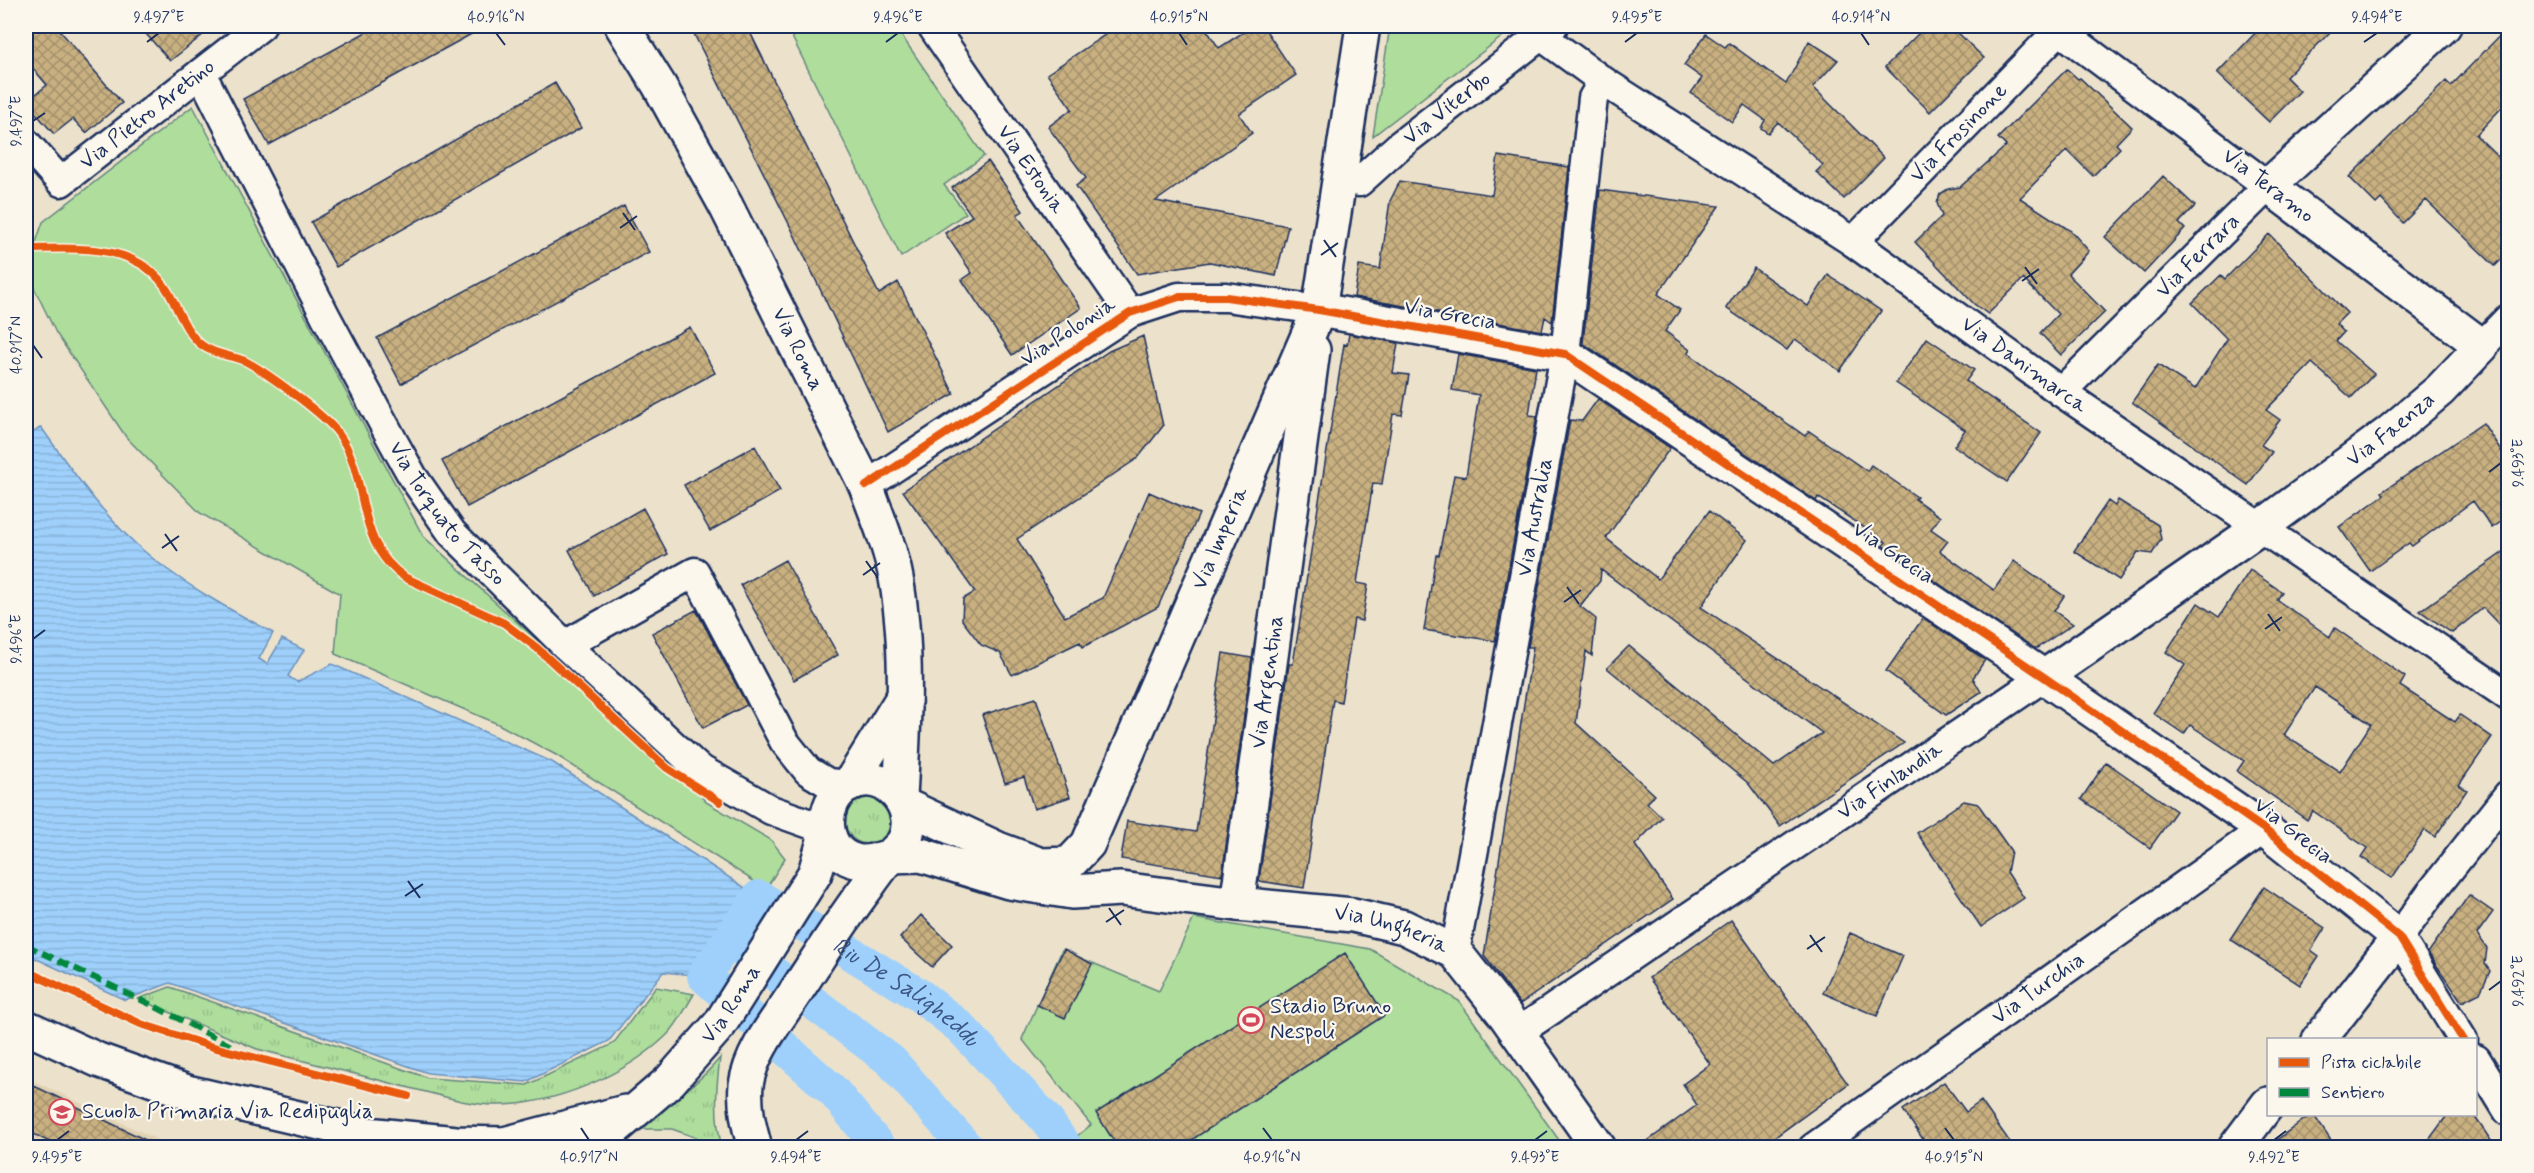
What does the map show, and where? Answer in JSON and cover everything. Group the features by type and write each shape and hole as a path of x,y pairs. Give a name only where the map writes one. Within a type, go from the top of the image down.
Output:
{"street":[{"name":"Via Roma","path":"621,26 659,86 726,206 866,486 882,529 896,577 905,695 903,802"},
{"name":"Via Estonia","path":"932,26 1130,313"},
{"name":"Via Imperia","path":"903,802 998,849 1041,865 1069,864 1088,844 1319,310 1363,26"},
{"name":"Via Ferrara","path":"2061,392 2268,186 2444,26"},
{"name":"Via Pietro Aretino","path":"26,143 61,182 257,27"},
{"name":"Via Teramo","path":"2059,27 2482,346"},
{"name":"Via Frosinone","path":"1853,242 2059,27"},
{"name":"Via Viterbo","path":"1340,179 1359,182 1400,145 1546,30"},
{"name":"Via Danimarca","path":"1546,30 1603,81 1853,242 2061,392 2508,696"},
{"name":"Via Torquato Tasso","path":"201,73 320,307 413,477 452,533 565,645 698,768 771,810 827,830"},
{"name":"Via Australia","path":"1455,952 1565,354 1593,98 1603,81"},
{"name":"Via Polonia","path":"866,486 1130,313 1179,297 1226,297 1319,310"},
{"name":"Via Grecia","path":"1319,310 1565,354 2044,677 2264,829 2398,937"},
{"name":"Via Argentina","path":"1237,904 1319,310"},
{"name":"Via Faenza","path":"2261,527 2390,432 2440,390 2508,319"},
{"path":"1257,451 1298,460"},
{"name":"Via Finlandia","path":"1517,1033 2044,677 2261,527"},
{"path":"565,645 695,572 784,741 808,771 828,783 849,784 863,780 883,783 903,802 909,825 904,842 890,856 843,920 757,1052 747,1084 746,1119 754,1148"},
{"path":"890,856 872,862 858,862 839,851 830,839 827,830 829,808 835,796 849,784 905,695"},
{"path":"2321,1038 2508,795"},
{"name":"Via Turchia","path":"1813,1148 2264,829"},
{"name":"Via Roma","path":"592,1148 633,1110 670,1081 720,1024 815,873 827,830"},
{"path":"1088,844 1096,868 1121,889"},
{"name":"Via Ungheria","path":"890,856 921,855 1008,882 1072,892 1121,889 1237,904 1353,915 1404,927 1455,952 1517,1033 1599,1148"},
{"path":"2398,937 2462,1038"},
{"path":"26,1027 98,1060 187,1092 292,1118 388,1136 511,1146 633,1110"},
{"path":"2477,1062 2508,1111"},
{"path":"2235,1148 2267,1105"},
{"path":"292,1118 357,1148"}],"shaded area":[{"name":"Scuola Primaria Via Redipuglia","path":"26,1077 173,1147 26,1147"}],"green space":[{"path":"807,26 895,26 984,156 944,185 966,213 901,257 792,37"},
{"path":"1390,26 1516,26 1373,136"},
{"path":"193,106 423,536 679,770 706,802 771,840 785,858 766,889 556,755 498,724 335,654 340,594 200,513 126,437 56,333 26,271 43,222"},
{"path":"868,798 884,805 891,821 884,837 868,844 852,837 845,821 852,805"},
{"name":"Stadio Bruno Nespoli","path":"1194,918 1370,949 1459,1001 1564,1147 1085,1147 1077,1136 1091,1125 1022,1039 1062,950 1159,991"},
{"path":"170,987 428,1078 527,1085 613,1044 656,987 694,994 670,1032 630,1064 586,1086 563,1094 516,1104 494,1105 461,1101 257,1049 138,999"},
{"path":"720,1058 716,1103 722,1147 672,1129 629,1129 689,1088"}],"water":[{"path":"41,427 92,496 135,543 165,568 195,588 273,633 259,659 267,664 282,639 304,650 288,676 297,682 332,664 552,762 759,897 704,976 663,972 609,1041 526,1082 428,1073 170,983 125,1000 26,954 26,438"}],"building":[{"path":"26,26 56,26 122,103 86,133 73,119 54,134 26,102 47,85 26,60"},
{"path":"139,26 214,26 170,61"},
{"path":"377,26 486,26 269,145 243,99"},
{"path":"690,26 747,26 879,294 898,282 954,394 888,432 792,230"},
{"path":"1118,26 1204,26 1219,48 1253,26 1263,26 1296,75 1239,114 1252,133 1156,201 1288,226 1276,276 1210,262 1137,274 1076,186 1086,178 1048,127 1072,109 1047,74"},
{"path":"1926,26 1951,26 1984,58 1930,112 1885,67"},
{"path":"2262,26 2336,26 2286,77 2300,91 2269,122 2217,73"},
{"path":"2508,27 2508,101 2476,135 2508,166 2508,253 2495,266 2426,200 2403,223 2381,199 2376,204 2349,177 2446,81 2451,86"},
{"path":"1706,34 1725,47 1729,43 1786,84 1809,41 1838,60 1813,87 1884,158 1844,199 1816,172 1823,165 1778,122 1768,133 1761,128 1765,120 1744,105 1732,122 1691,93 1702,78 1684,65"},
{"path":"2067,69 2078,79 2080,78 2132,127 2116,144 2120,148 2093,176 2067,150 2020,198 2071,231 2089,251 2068,274 2105,312 2061,355 2040,333 2058,314 2023,279 1988,314 1974,304 1915,242 1942,216 1937,203 1940,194 1948,189 1960,187 2006,146 1998,138"},
{"path":"555,83 581,128 336,267 311,222"},
{"path":"1498,156 1569,167 1552,322 1545,317 1542,331 1354,297 1359,266 1380,269 1390,201 1400,181 1492,195"},
{"path":"988,161 1023,211 1017,215 1081,308 1012,355 962,280 972,273 945,233 972,216 952,188"},
{"path":"2163,176 2195,206 2179,223 2185,229 2144,273 2105,237"},
{"path":"1600,190 1719,206 1658,294 1680,310 1665,331 1690,350 1688,353 1805,436 1809,431 1867,471 1871,465 1917,497 1915,499 1940,517 1931,529 1948,541 1940,551 1994,590 2014,561 2064,596 2054,611 2073,624 2034,648 1883,546 1886,542 1818,497 1816,501 1583,343"},
{"path":"624,206 649,252 401,384 377,338"},
{"path":"2269,234 2347,313 2336,324 2344,332 2336,341 2374,374 2351,398 2312,363 2266,410 2280,420 2261,445 2272,452 2248,485 2132,402 2158,365 2195,389 2227,339 2192,303 2221,275 2225,279"},
{"path":"1754,268 1808,306 1828,275 1881,311 1840,371 1795,339 1787,350 1726,308"},
{"path":"690,327 715,373 467,507 442,461"},
{"path":"1349,334 1398,343 1393,373 1409,375 1402,415 1393,414 1382,484 1373,483 1357,583 1368,585 1362,621 1354,619 1341,702 1333,700 1304,888 1259,881 1289,664 1293,664 1344,344 1347,345"},
{"path":"1143,336 1163,426 1138,458 1017,539 1065,617 1103,598 1149,492 1199,514 1158,607 1083,647 1080,642 1012,675 1000,653 981,645 962,620 963,599 975,592 903,491 1109,351"},
{"path":"1927,338 1974,370 1966,381 2041,433 2007,482 1954,446 1965,430 1896,383"},
{"path":"1458,354 1536,368 1529,415 1537,416 1495,641 1424,630 1436,555 1439,555 1454,475 1466,477 1479,395 1452,390"},
{"path":"1598,399 1670,448 1606,538 1658,579 1709,511 1747,540 1701,607 1904,743 1780,826 1748,783 1607,668 1629,646 1774,766 1822,733 1601,570 1600,581 1580,606 1596,619 1592,656 1586,651 1576,723 1655,795 1647,803 1662,817 1635,845 1673,899 1520,1004 1484,956 1533,647 1528,647 1570,420 1582,421"},
{"path":"2483,423 2508,461 2508,517 2492,528 2473,501 2412,546 2409,543 2370,571 2339,527 2384,495 2382,492"},
{"path":"755,446 780,491 710,531 684,485"},
{"path":"2118,500 2158,525 2161,539 2152,554 2138,552 2119,580 2074,551 2108,501 2115,506"},
{"path":"643,508 668,554 594,596 569,550"},
{"path":"2508,549 2508,634 2483,608 2452,633 2420,611"},
{"path":"785,560 838,655 794,680 740,585"},
{"path":"2250,570 2282,592 2277,600 2330,637 2335,628 2405,677 2400,686 2455,722 2460,715 2492,737 2459,785 2467,790 2435,837 2425,830 2392,878 2361,857 2367,848 2313,811 2307,820 2237,771 2244,761 2190,725 2184,734 2153,713 2185,665 2166,652 2198,603 2219,617","holes":["2315,687 2371,724 2340,772 2284,735"]},
{"path":"696,610 747,705 703,728 652,633"},
{"path":"1923,618 1985,660 1973,678 1981,692 1946,715 1886,671"},
{"path":"1223,653 1252,658 1222,875 1121,859 1127,821 1196,832"},
{"path":"1036,698 1070,797 1034,809 1024,777 1005,783 982,715"},
{"path":"2106,762 2176,811 2150,848 2081,799"},
{"path":"1964,801 1978,804 2011,851 2007,872 2024,898 1981,927 1917,833"},
{"path":"2264,887 2325,928 2311,950 2319,956 2300,985 2230,939"},
{"path":"2469,895 2493,912 2477,934 2487,948 2485,964 2490,971 2480,993 2462,1002 2428,953"},
{"path":"921,915 952,945 932,967 900,938"},
{"path":"1731,920 1848,1084 1760,1148 1638,1148 1697,1105 1683,1084 1710,1064 1649,978"},
{"path":"1850,933 1903,956 1877,1016 1823,993"},
{"path":"1064,949 1092,964 1065,1018 1037,1005"},
{"path":"1345,953 1385,1015 1179,1148 1118,1148 1096,1113"},
{"name":"Scuola Primaria Via Redipuglia","path":"26,1082 162,1148 61,1148 26,1130"},
{"path":"1944,1082 1966,1112 1981,1101 2014,1148 1929,1148 1903,1110"},
{"path":"2309,1116 2314,1116 2336,1148 2265,1148"},
{"path":"2447,1116 2474,1116 2496,1148 2423,1148"}],"waterway":[{"name":"Riu De Saligheddu","path":"880,1148 833,1091 704,976 759,897 919,995 960,1027 1045,1118 1066,1148"},
{"name":"Riu De Saligheddu","path":"736,945 891,1061 967,1148"}],"marked path":[{"path":"26,945 154,1006 231,1046"}],"cycle path":[{"path":"26,249 86,249 105,252 124,256 141,264 157,276 197,341 213,351 245,361 267,374 308,405 338,433 355,469 369,528 377,547 389,564 406,578 504,623 537,648 667,768 720,802"},
{"path":"866,486 1130,313 1179,297 1226,297 1319,310 1565,354 2044,677 2264,829 2399,937 2462,1038"},
{"path":"26,971 141,1024 213,1047 408,1096"}],"place":[{"name":"Stadio Bruno Nespoli","path":"1251,1020"},
{"name":"Scuola Primaria Via Redipuglia","path":"62,1112"}]}
